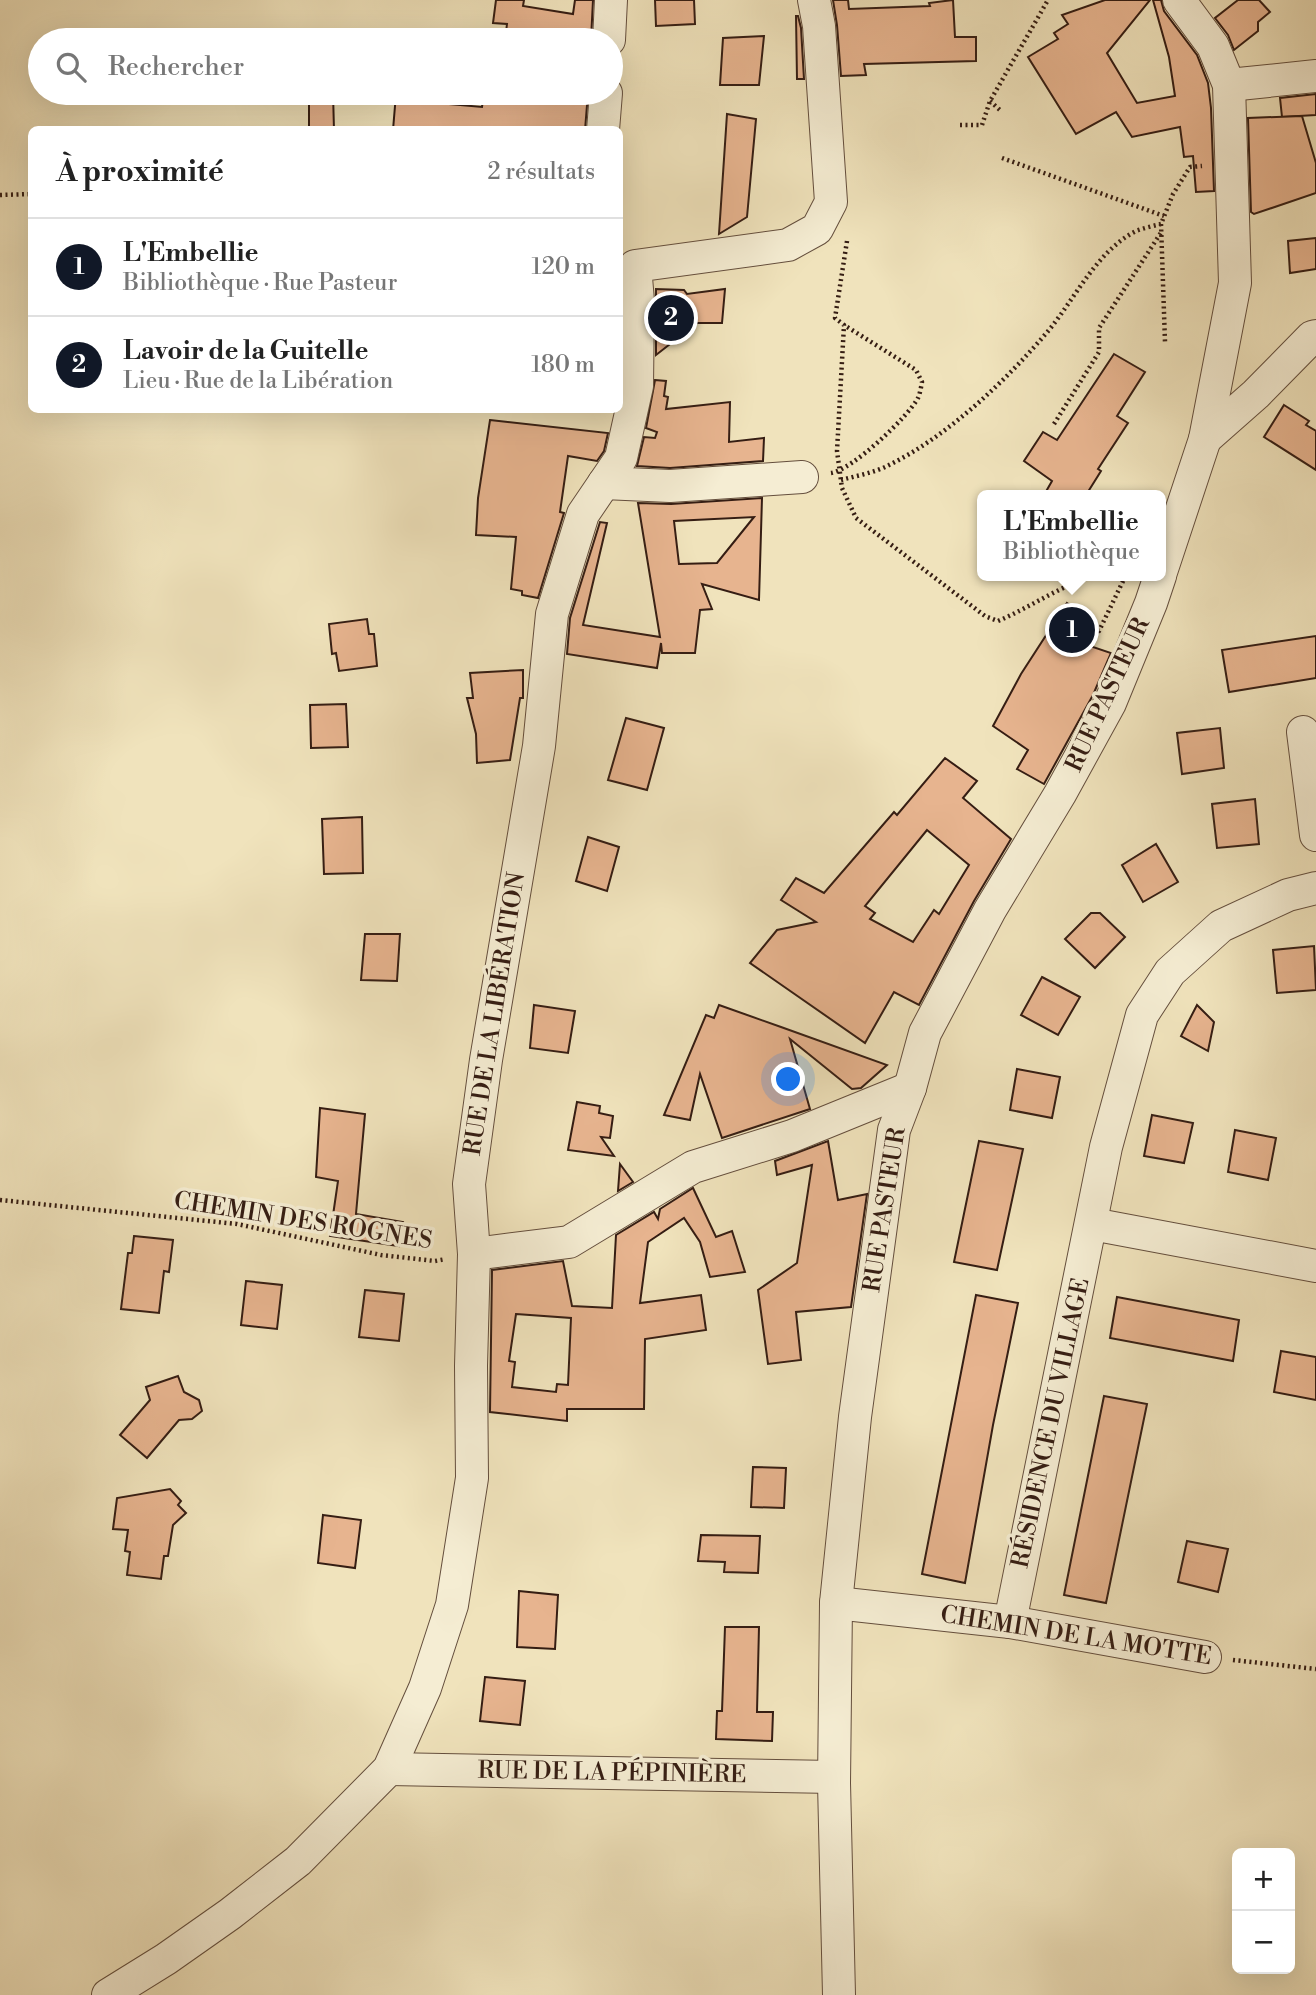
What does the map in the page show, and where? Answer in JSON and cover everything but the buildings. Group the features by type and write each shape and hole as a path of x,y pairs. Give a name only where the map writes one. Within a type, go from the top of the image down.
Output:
{"street":[{"path":"610,28 611,0"},
{"name":"RUE DE LA LIBÉRATION","path":"389,1769 425,1688 452,1605 472,1478 474,1254 469,1184 486,1060 539,746 552,614 583,514 621,458 637,386 638,301 627,257 788,245 817,229 831,202 820,26 814,0"},
{"name":"RUE PASTEUR","path":"1166,559 1205,439 1234,283 1229,85 1213,46 1179,0"},
{"path":"1229,85 1316,76"},
{"path":"603,126 605,105"},
{"path":"1205,439 1256,394 1311,337 1316,336"},
{"path":"604,483 670,486 802,477"},
{"name":"RUE PASTEUR","path":"839,1995 834,1777 836,1603 855,1417 894,1130 910,1088 925,1033 990,911 1060,794 1110,703 1159,581"},
{"path":"1303,732 1316,835"},
{"name":"RÉSIDENCE DU VILLAGE","path":"1010,1622 1107,1147 1142,1015 1170,972 1221,926 1288,895 1316,888"},
{"path":"474,1254 569,1242 693,1167 792,1136 910,1088"},
{"path":"1092,1224 1316,1266"},
{"name":"CHEMIN DE LA MOTTE","path":"836,1603 1010,1622 1205,1657"},
{"path":"108,1995 166,1959 298,1861 389,1769"},
{"name":"RUE DE LA PÉPINIÈRE","path":"389,1769 834,1777"}],"path":[{"path":"960,125 982,125 990,101 1048,0"},
{"path":"990,101 1001,111"},
{"path":"1002,158 1164,216"},
{"path":"1166,342 1161,224 1173,194 1190,167 1232,163"},
{"path":"0,195 28,194"},
{"path":"841,480 884,467 908,454 960,417 1007,376 1048,330 1111,248 1137,231 1161,224"},
{"path":"1054,424 1099,352 1099,328 1161,231"},
{"path":"802,477 840,472 862,457 918,398 922,382 916,370 835,318 848,237"},
{"path":"844,325 837,450 842,488 856,518 985,616 998,621 1077,581"},
{"path":"1087,628 1099,631 1124,581"},
{"name":"CHEMIN DES ROGNES","path":"0,1200 237,1224 381,1255 435,1261 474,1254"},
{"name":"CHEMIN DE LA MOTTE","path":"1205,1657 1316,1669"}],"place":[{"name":"Lavoir de la Guitelle","path":"671,318"},
{"name":"L'Embellie","path":"1072,630"}]}
